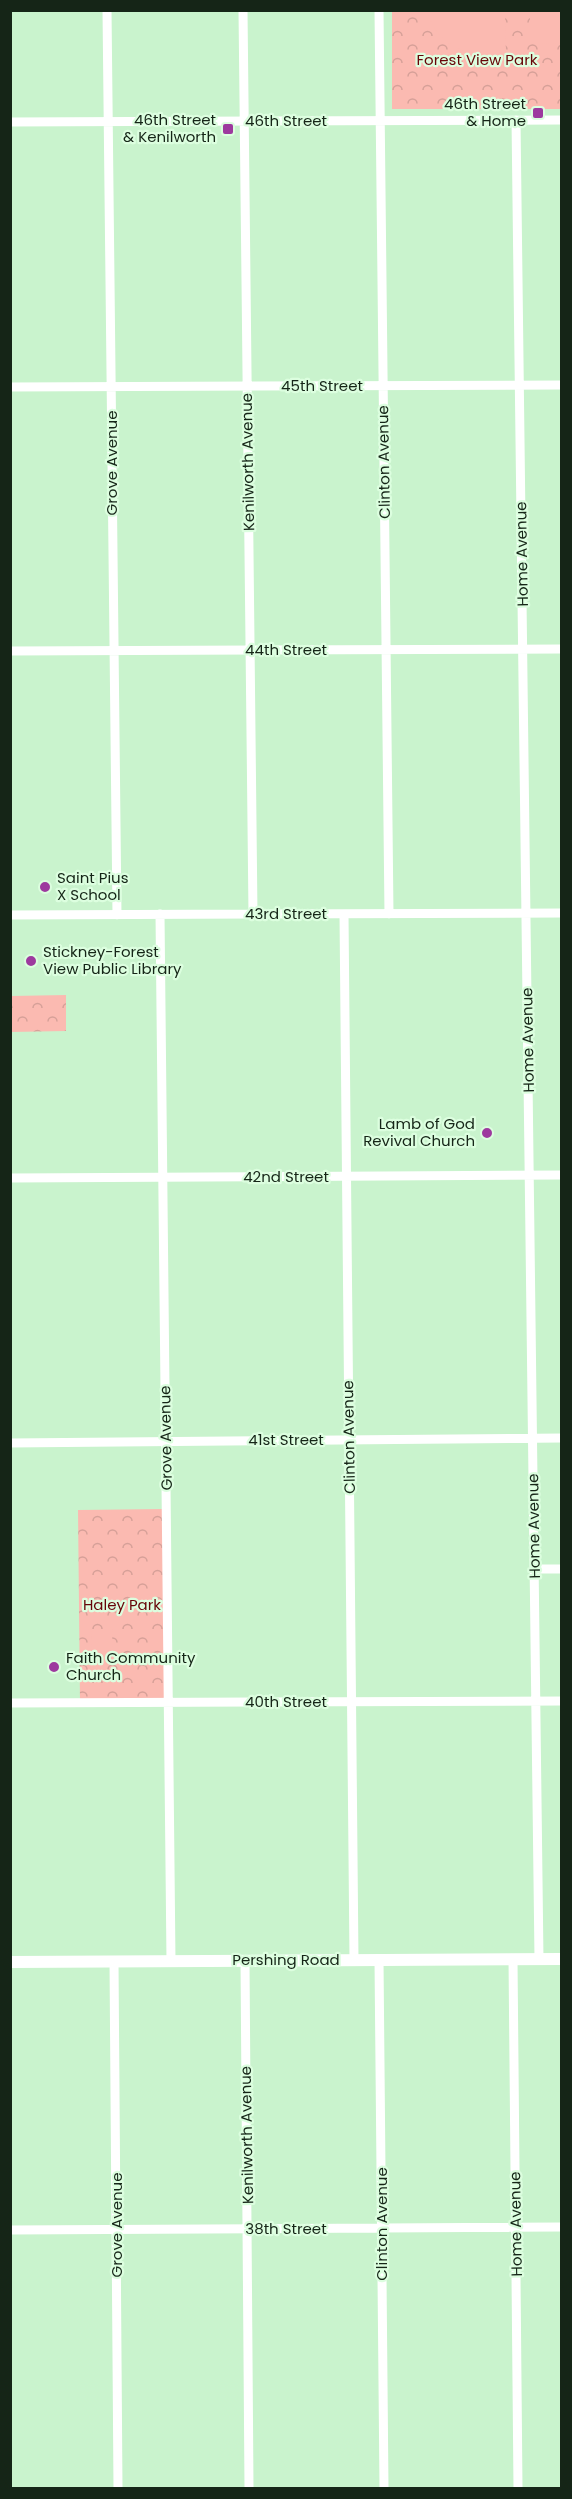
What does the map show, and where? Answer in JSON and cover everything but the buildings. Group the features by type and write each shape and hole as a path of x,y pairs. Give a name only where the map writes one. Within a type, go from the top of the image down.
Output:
{"main road":[{"name":"Pershing Road","path":"10,1962 561,1959"}],"street":[{"name":"Grove Avenue","path":"107,10 117,915"},
{"name":"Kenilworth Avenue","path":"243,10 253,914"},
{"name":"Clinton Avenue","path":"379,10 389,914"},
{"name":"Home Avenue","path":"516,120 539,1959"},
{"name":"46th Street","path":"10,122 561,120"},
{"name":"45th Street","path":"10,387 561,385"},
{"name":"44th Street","path":"10,651 561,649"},
{"name":"43rd Street","path":"10,915 561,913"},
{"name":"Grove Avenue","path":"160,914 171,1961"},
{"name":"Clinton Avenue","path":"344,914 354,1960"},
{"name":"42nd Street","path":"10,1178 561,1175"},
{"name":"41st Street","path":"10,1443 561,1438"},
{"path":"534,1569 561,1569"},
{"name":"40th Street","path":"10,1703 561,1701"},
{"name":"Home Avenue","path":"513,1959 518,2488"},
{"name":"Kenilworth Avenue","path":"244,1960 249,2229 249,2488"},
{"name":"Clinton Avenue","path":"379,1960 384,2488"},
{"name":"Grove Avenue","path":"114,1961 118,2488"},
{"name":"38th Street","path":"10,2230 561,2228"}],"green space":[{"name":"Forest View Park","path":"392,11 561,11 561,109 392,109"},
{"path":"427,11 505,11 506,58 480,55 457,48 439,34"},
{"path":"561,12 561,43 530,44 530,13"},
{"path":"66,995 66,1031 11,1032 11,996"},
{"name":"Haley Park","path":"165,1509 166,1700 80,1701 78,1510"},
{"path":"91,1629 112,1629 113,1662 92,1662"}],"place":[{"name":"46th Street & Home","path":"538,113"},
{"name":"46th Street & Kenilworth","path":"228,129"},
{"name":"Saint Pius X School","path":"45,887"},
{"name":"Stickney-Forest View Public Library","path":"31,961"},
{"name":"Lamb of God Revival Church","path":"487,1133"},
{"name":"Faith Community Church","path":"54,1667"}]}
